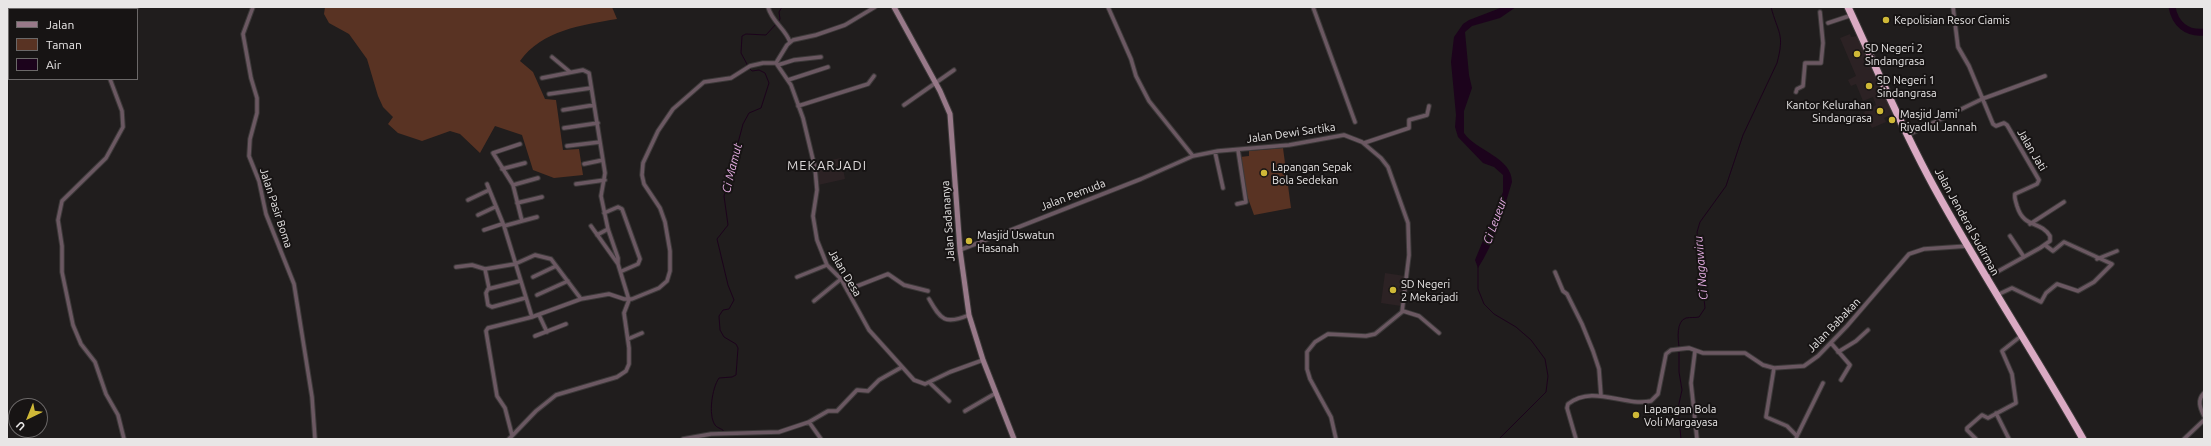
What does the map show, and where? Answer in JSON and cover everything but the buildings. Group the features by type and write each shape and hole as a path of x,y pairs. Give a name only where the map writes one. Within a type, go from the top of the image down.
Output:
{"highway":[{"name":"Jalan Jenderal Sudirman","path":"1848,7 1908,135 1968,246 1996,295 2084,439"}],"street":[{"name":"Jalan Pasir Boma","path":"253,7 243,34 251,78 257,98 257,113 250,140 249,156 259,181 266,214 294,284 312,397 315,439"},
{"path":"768,7 774,22 778,25 790,42"},
{"path":"777,64 790,42 845,25 875,7"},
{"name":"Jalan Sadananya","path":"894,7 945,100 952,121 960,250 968,315 983,360 1014,439"},
{"path":"1108,7 1131,59 1135,73 1149,101 1193,156"},
{"path":"1313,7 1355,122"},
{"path":"1953,7 1958,47 1982,99"},
{"path":"1796,92 1797,88 1803,86 1805,61 1821,63 1823,43 1820,12"},
{"path":"1828,23 1852,15"},
{"path":"552,57 570,72"},
{"path":"512,435 505,408 497,396 486,331 491,326 539,315 581,299 609,294 629,300 659,288 669,278 670,251 666,222 660,208 644,184 642,174 643,163 658,131 673,109 700,85 709,80 731,78 749,67 763,63 777,64 821,57"},
{"name":"Jalan Desa","path":"777,64 788,80 798,106 815,168 817,190 813,216 817,240 827,265 841,279 869,330 918,383 930,383"},
{"path":"788,80 828,67"},
{"path":"542,78 583,70 588,71 598,123 603,160 605,180 601,196 608,229 618,258 618,264"},
{"path":"904,105 954,70"},
{"path":"798,106 868,84 874,76"},
{"path":"1908,135 1982,99 2045,76"},
{"path":"110,80 122,111 123,127 106,158 62,201 58,220 62,246 62,272 73,324 81,344 95,362 106,394 118,415 124,439"},
{"path":"549,94 592,88"},
{"name":"Jalan Jati","path":"1982,99 1993,124 1996,126 2004,123 2007,125 2039,180 2037,184 2015,195 2020,214 2030,224 2042,228 2049,234 2050,239 2045,245"},
{"path":"563,110 594,105"},
{"path":"1364,143 1409,128 1409,120 1427,115 1429,106"},
{"path":"564,128 598,123"},
{"name":"Jalan Dewi Sartika","path":"1193,156 1215,152 1284,146 1344,135 1350,136 1364,143 1381,158 1388,167 1408,223 1409,255 1402,310"},
{"path":"568,146 600,142"},
{"path":"520,144 494,152 494,156 512,185 522,221"},
{"path":"1237,204 1246,202 1238,150"},
{"path":"1215,152 1223,188"},
{"name":"Jalan Pemuda","path":"960,250 1148,176 1193,156"},
{"path":"584,164 603,160"},
{"path":"502,169 525,163"},
{"path":"512,185 538,178"},
{"path":"576,184 605,180"},
{"path":"487,184 503,225 532,317"},
{"path":"468,200 489,190"},
{"path":"518,203 542,196"},
{"path":"2030,224 2064,202"},
{"path":"478,215 495,207"},
{"path":"604,213 618,208 622,209 640,259 638,264 622,271"},
{"path":"484,230 537,217"},
{"path":"509,439 536,411 560,393 623,374 629,364 628,340 624,313 629,300 622,271 591,226"},
{"path":"597,235 608,229"},
{"path":"2010,236 2024,257"},
{"path":"1986,278 2045,245 2053,251 2064,242 2097,259 2112,264 2094,282 2078,291 2057,284 2046,293 2041,302 2012,288 1996,295"},
{"name":"Jalan Babakan","path":"1601,396 1633,401 1653,400 1658,394 1666,354 1675,349 1690,348 1695,351 1714,354 1745,353 1764,365 1774,368 1804,366 1831,343 1871,300 1882,284 1909,254 1924,249 1968,246"},
{"path":"2097,259 2117,251"},
{"path":"456,267 472,265 485,269 515,264 535,255 549,258 568,280 581,299"},
{"path":"797,277 827,265"},
{"path":"533,277 556,266"},
{"path":"485,269 489,288 486,293 488,305 490,306 525,298"},
{"path":"1555,272 1562,291 1567,294 1582,324 1599,369 1601,396 1583,398 1571,402 1568,405 1576,439"},
{"path":"847,290 888,274 904,285 928,291"},
{"path":"814,301 841,279"},
{"path":"537,295 568,280"},
{"path":"489,288 520,281"},
{"path":"929,299 941,317 946,320 957,320 968,315"},
{"path":"1336,439 1331,417 1310,379 1307,369 1307,352 1315,342 1328,334 1366,336 1375,334 1400,315 1402,310 1419,316 1440,334"},
{"path":"539,315 546,332"},
{"path":"535,336 566,324"},
{"path":"1838,352 1856,341 1868,330"},
{"path":"628,340 642,333"},
{"path":"1976,439 1966,429 1981,416 1983,415 1988,418 2016,403 2012,374 2002,351 2022,336"},
{"path":"1831,343 1850,365 1840,380"},
{"path":"1695,351 1691,382 1697,439"},
{"path":"949,401 930,383 950,372 983,360"},
{"path":"683,439 726,433 779,432 809,422 828,411 837,410 857,390 868,391 878,380 902,367"},
{"path":"1774,368 1766,417 1787,426 1796,437 1823,383"},
{"path":"965,411 996,393"},
{"path":"2204,393 2201,397 2200,406 2204,416"},
{"path":"1996,414 2009,439"},
{"path":"2184,439 2204,420"},
{"path":"809,422 820,439"}],"shaded area":[{"path":"1850,34 1851,37 1858,36 1895,113 1884,118 1886,122 1872,128 1864,112 1876,105 1873,97 1863,101 1856,84 1851,86 1848,80 1856,76 1840,38"},
{"path":"841,158 845,179 818,185 816,163"},
{"name":"SD Negeri 2 Mekarjadi","path":"1385,273 1405,276 1401,306 1381,303"}],"green space":[{"path":"325,7 612,7 617,19 577,27 551,36 540,42 520,61 533,72 545,99 556,100 563,150 579,149 583,175 554,178 533,170 522,135 495,126 480,153 460,134 450,131 422,141 398,133 388,124 393,117 383,107 378,96 367,59 349,34 329,23 324,14"},
{"name":"Lapangan Sepak Bola Sedekan","path":"1283,148 1291,208 1254,215 1245,190 1240,157 1249,156 1249,151"}],"water":[{"path":"1503,7 1516,7 1500,18 1472,26 1465,32 1469,75 1472,88 1464,111 1464,133 1477,145 1500,160 1506,166 1510,173 1512,182 1494,237 1478,268 1475,260 1503,192 1503,175 1494,167 1483,163 1458,137 1455,127 1456,115 1451,62 1454,37 1463,24 1469,20"}],"waterway":[{"name":"Ci Mamut","path":"778,22 780,19 779,12 782,7"},
{"name":"Ci Nagawiru","path":"1679,347 1679,326 1686,318 1699,317 1705,308 1697,232 1700,222 1726,186 1743,135 1777,63 1780,34 1771,7"},
{"path":"2172,7 2176,18 2183,27 2192,31 2204,32"},
{"name":"Ci Mamut","path":"748,66 741,53 742,36 746,34 766,35 776,24"},
{"name":"Ci Mamut","path":"725,433 716,426 713,421 711,408 714,388 719,378 732,377 736,375 738,348 736,344 724,337 720,330 719,316 723,310 729,309 734,300 728,285 717,239 728,225 724,196 743,124 749,113 761,108 769,83 765,73 759,70 752,71 750,69"},
{"name":"Ci Leueur","path":"1478,267 1478,289 1484,304 1494,314 1516,327 1531,340 1545,359 1548,376 1546,392 1499,439"},
{"name":"Ci Nagawiru","path":"1679,350 1679,372 1682,390 1678,408 1681,439"}],"place":[{"name":"Kepolisian Resor Ciamis","path":"1886,20"},
{"name":"SD Negeri 2 Sindangrasa","path":"1857,54"},
{"name":"SD Negeri 1 Sindangrasa","path":"1869,86"},
{"name":"Kantor Kelurahan Sindangrasa","path":"1880,111"},
{"name":"Masjid Jami' Riyadlul Jannah","path":"1892,120"},
{"name":"Lapangan Sepak Bola Sedekan","path":"1264,173"},
{"name":"Masjid Uswatun Hasanah","path":"969,241"},
{"name":"SD Negeri 2 Mekarjadi","path":"1393,290"},
{"name":"Lapangan Bola Voli Margayasa","path":"1636,415"}],"district":[{"name":"MEKARJADI","path":"827,166"}]}
